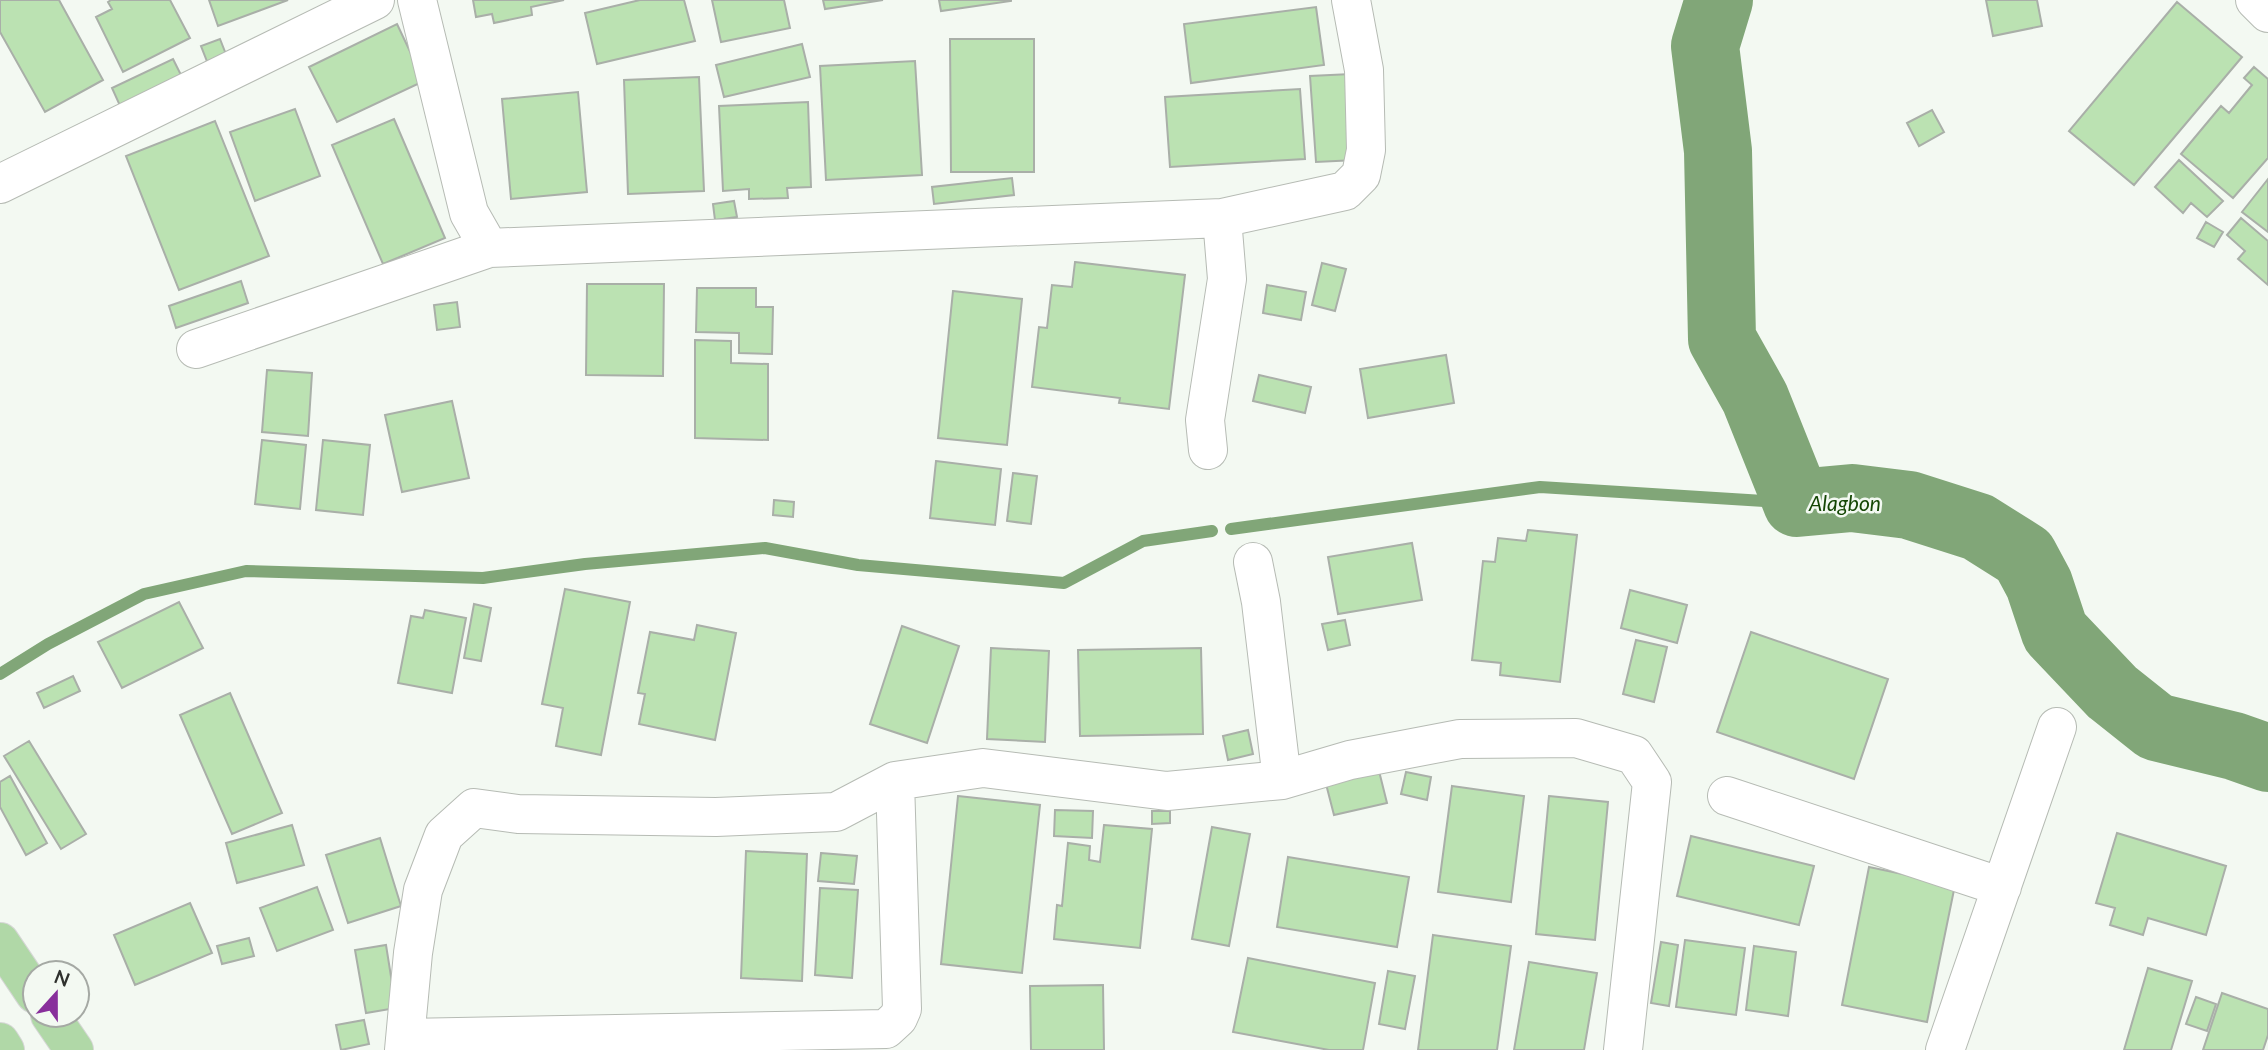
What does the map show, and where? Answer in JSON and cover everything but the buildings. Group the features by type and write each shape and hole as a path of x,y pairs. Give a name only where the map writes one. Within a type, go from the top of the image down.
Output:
{"main road":[{"path":"0,942 21,973"},
{"path":"60,1029 74,1050"},
{"path":"0,1042 5,1050"}],"street":[{"path":"0,184 375,0"},
{"path":"417,0 469,213 489,248"},
{"path":"196,349 489,248 1222,218 1273,209 1345,191 1361,175 1366,150 1364,70 1351,0"},
{"path":"2255,0 2268,13"},
{"path":"1208,450 1205,420 1227,279 1222,218"},
{"path":"1253,562 1261,602 1282,779"},
{"path":"1945,1050 2057,727"},
{"path":"895,781 902,1009 898,1018 886,1029 405,1044 413,953 423,890 444,835 474,808 518,814 716,817 836,812 895,781 983,768 1167,791 1282,779 1350,760 1460,740 1576,738 1634,755 1652,782 1623,1050"},
{"path":"1727,796 2002,887"}],"waterway":[{"name":"Alagbon","path":"1719,0 1705,46 1718,151 1722,339 1755,398 1797,503 1852,498 1909,505 1978,527 2024,556 2039,584 2055,632 2112,692 2156,727 2234,746 2268,758"},
{"path":"1231,529 1540,487 1797,503"},
{"path":"0,674 48,644 144,594 246,571 483,578 585,564 765,548 858,565 1064,583 1143,541 1212,531"}]}
